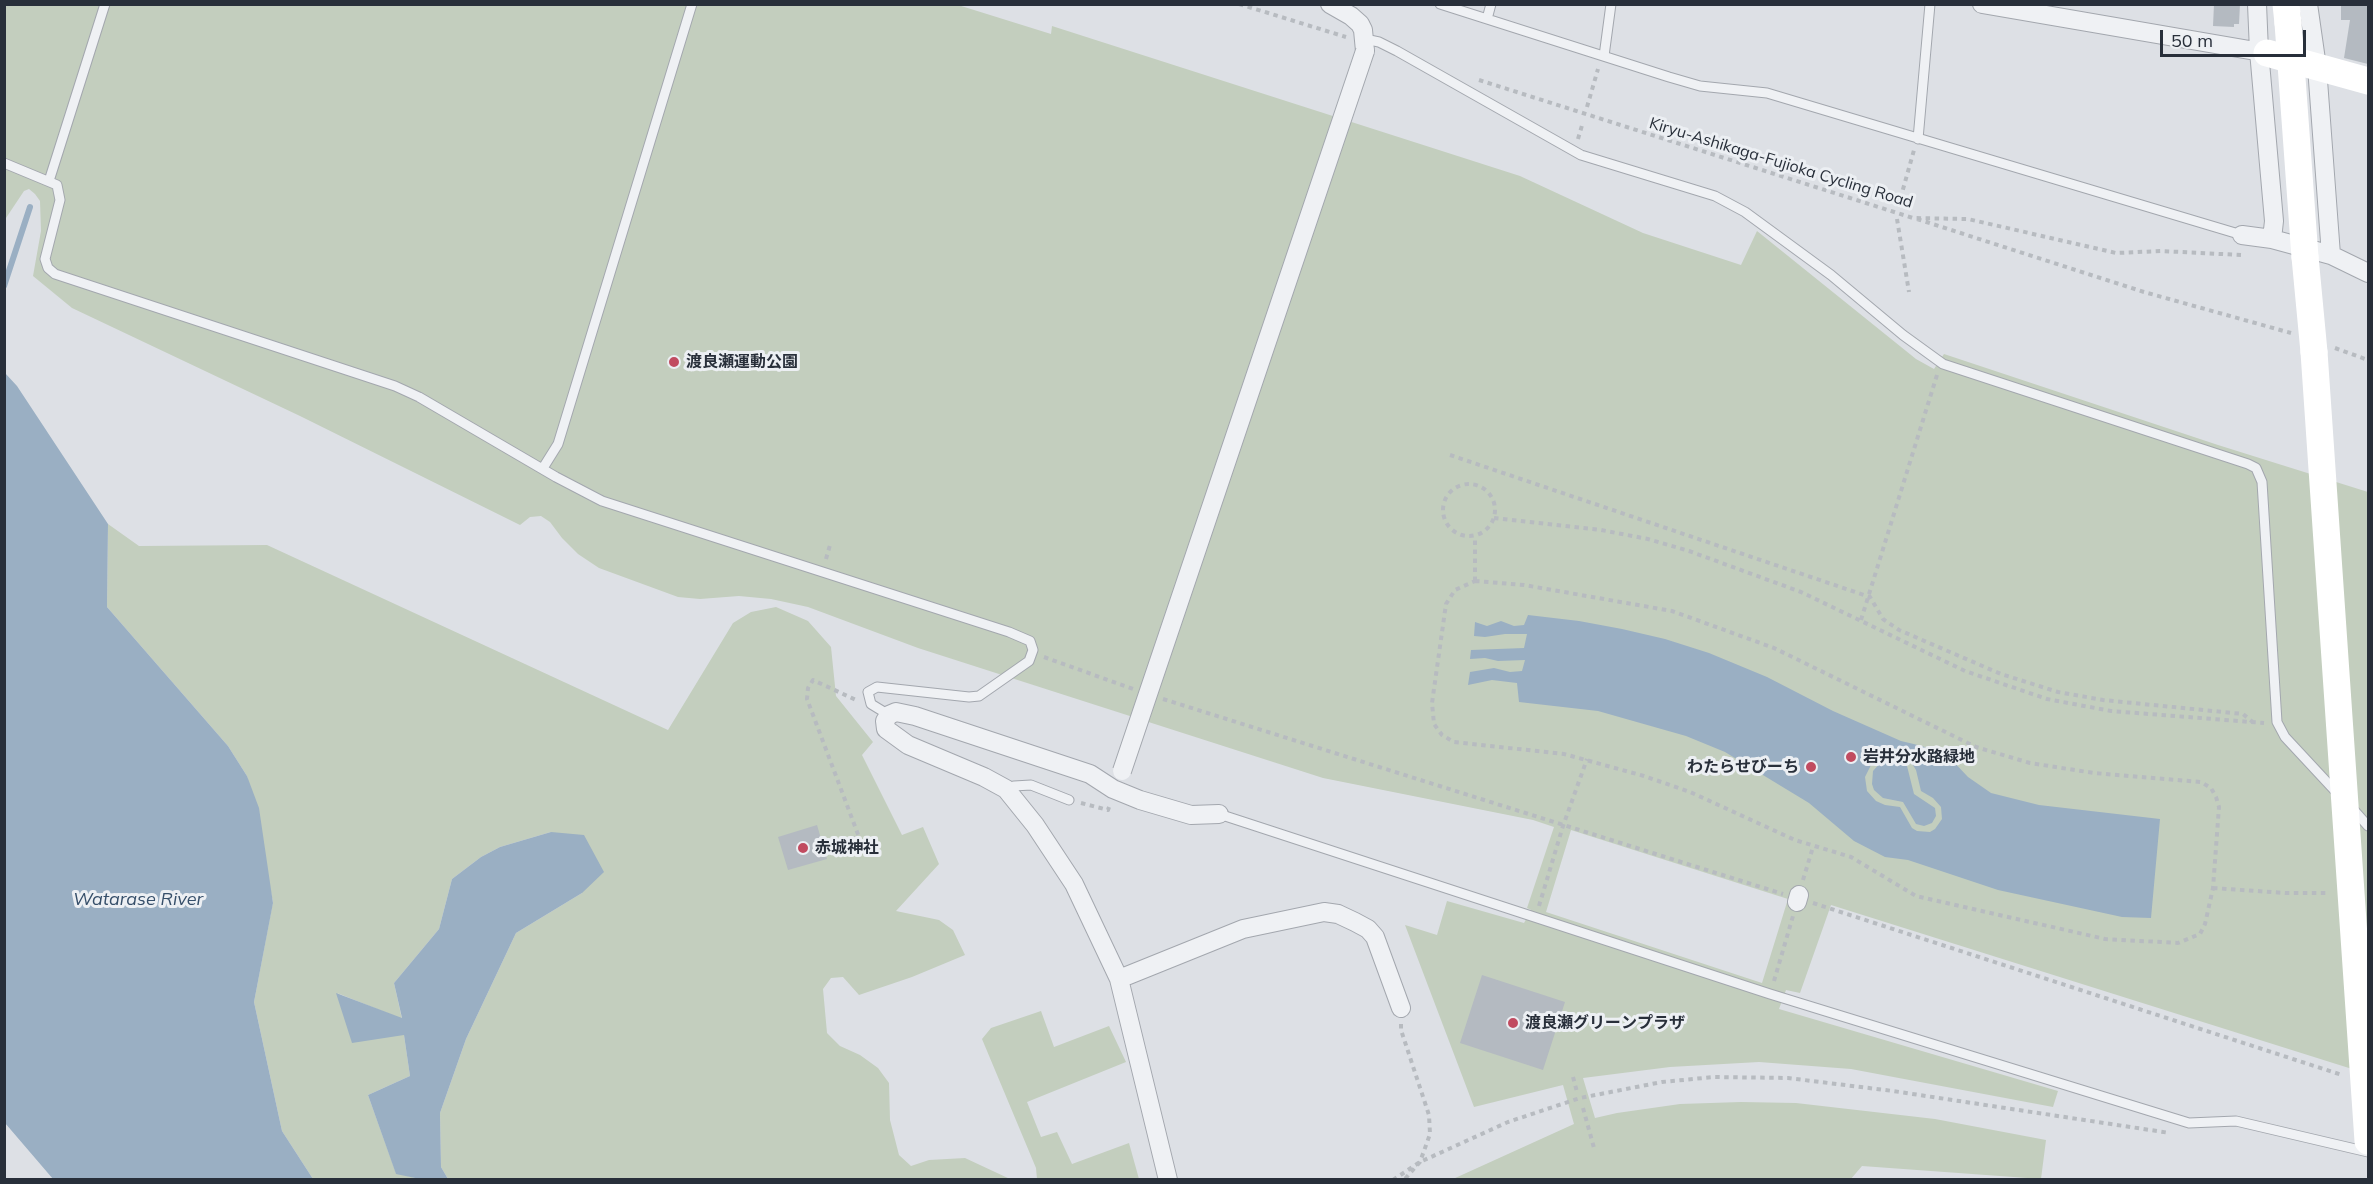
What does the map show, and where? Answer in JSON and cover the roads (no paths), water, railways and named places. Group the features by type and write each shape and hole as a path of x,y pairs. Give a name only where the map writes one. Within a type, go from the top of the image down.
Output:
{"street":[{"path":"1113,789 1122,771 1359,43 1360,24 1352,16 1330,4"},
{"path":"1982,4 2036,9 2263,52 2368,81"},
{"path":"2257,4 2263,52 2274,221 2272,239"},
{"path":"2308,4 2317,67 2318,256 2313,346 2368,1142"},
{"path":"2287,14 2318,256"},
{"path":"2241,235 2272,239 2368,273"},
{"path":"1168,1179 1119,979 1074,884 1035,825 1006,789 984,777 908,745 886,729 885,721 889,715 896,712 902,713 1090,774 1113,789 1140,800 1191,815 1219,814"},
{"path":"1119,979 1244,928 1324,912 1338,914 1355,922 1368,929 1375,937 1401,1008"}],"lane":[{"path":"49,181 105,4"},
{"path":"543,468 558,444 692,4"},
{"path":"1440,4 1700,86 1767,93 2241,235"},
{"path":"1487,19 1491,4"},
{"path":"1604,56 1611,4"},
{"path":"1918,139 1930,4"},
{"path":"1359,43 1379,42 1397,51 1581,155 1715,196 1746,212 1831,275 1903,335 1943,363 2256,468 2262,482 2277,722 2284,737 2368,826"},
{"path":"4,163 57,185 60,192 58,209 45,260 48,268 55,274 395,386 419,397 602,501 1023,636 1030,641 1033,650 1029,661 979,696 969,697 877,687 868,692 871,704 889,715"},
{"path":"1006,789 1031,785 1069,800"},
{"path":"1219,814 1770,994 2189,1123 2236,1121 2368,1152"}],"water":[{"name":"Watarase River","path":"5,373 17,386 108,524 107,607 228,746 247,776 259,808 273,903 254,1002 282,1131 313,1179 53,1179 5,1123"},
{"name":"わたらせびーち","path":"1528,615 1579,621 1665,639 1709,653 1767,677 1833,711 1901,741 1922,746 1949,757 1968,777 1991,793 2039,805 2160,819 2151,918 2122,917 1998,890 1908,860 1885,857 1854,841 1809,803 1725,752 1686,736 1598,711 1519,702 1517,683 1492,680 1468,685 1470,672 1494,668 1510,672 1522,671 1525,660 1470,659 1471,650 1524,648 1527,634 1474,636 1475,622 1487,626 1501,621 1514,626 1524,625","holes":["1897,754 1911,762 1916,770 1921,791 1933,798 1941,807 1942,819 1930,832 1917,831 1912,828 1900,807 1876,801 1867,791 1865,777 1873,761 1884,755"]},
{"path":"1888,759 1902,762 1907,766 1914,794 1935,808 1936,816 1932,823 1924,826 1916,824 1903,802 1883,798 1874,790 1873,771 1882,761"},
{"path":"551,832 584,835 604,872 582,893 516,933 466,1039 440,1113 441,1167 448,1179 420,1179 396,1174 368,1095 410,1076 404,1035 352,1043 336,993 402,1018 394,983 439,929 452,879 481,857 500,847"}],"waterway":[{"path":"4,286 30,207"}],"place":[{"name":"渡良瀬運動公園","path":"674,362"},
{"name":"岩井分水路緑地","path":"1851,757"},
{"name":"わたらせびーち","path":"1811,767"},
{"name":"赤城神社","path":"803,848"},
{"name":"渡良瀬グリーンプラザ","path":"1513,1023"}]}
